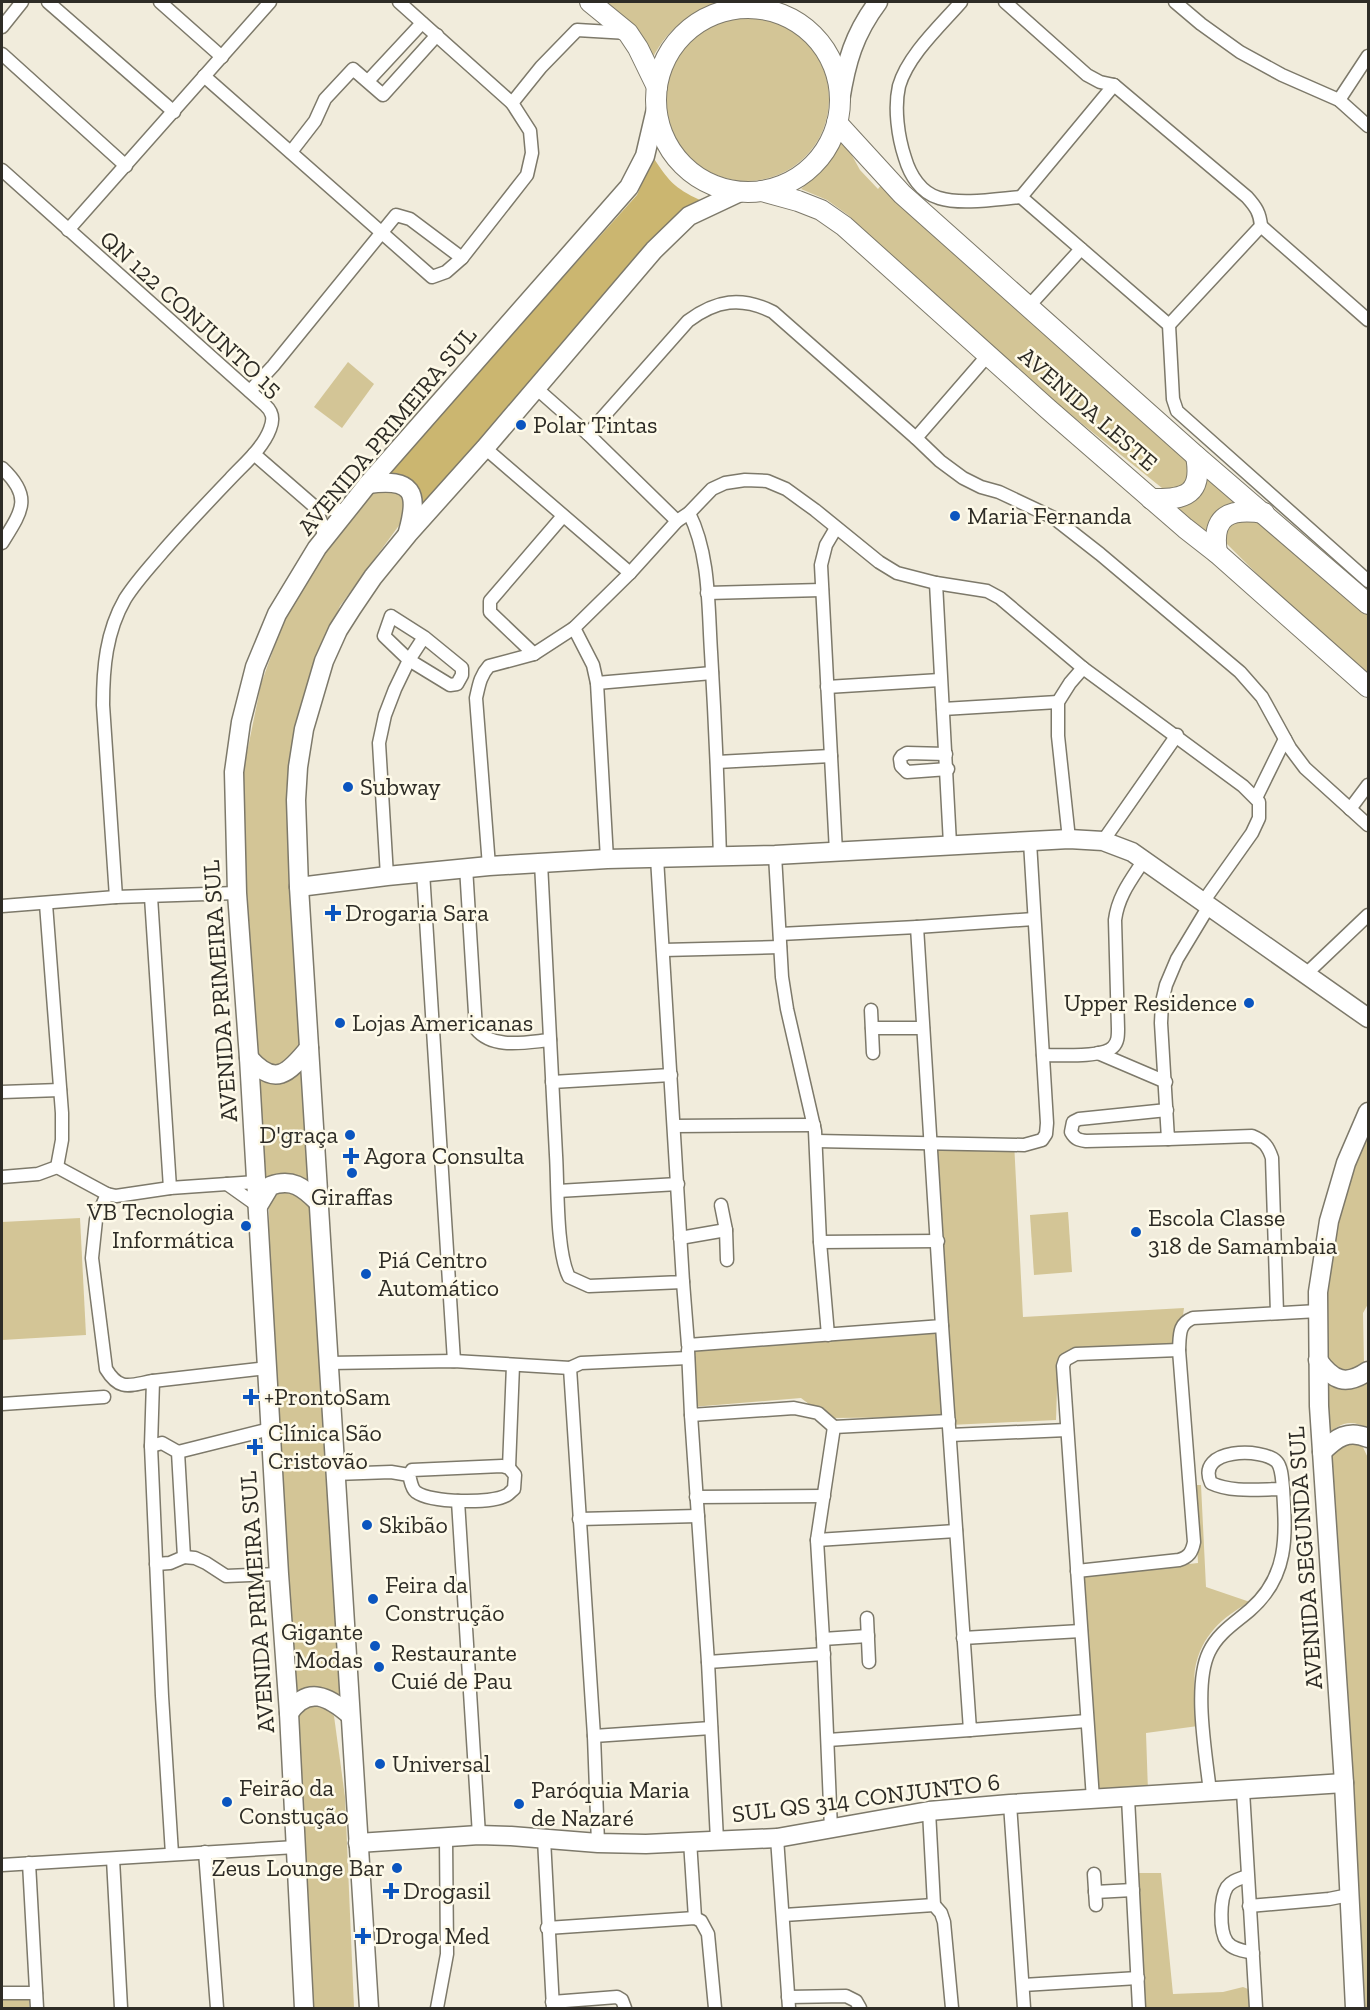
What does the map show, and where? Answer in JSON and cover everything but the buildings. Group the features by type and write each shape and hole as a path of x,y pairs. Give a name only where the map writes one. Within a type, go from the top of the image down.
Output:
{"main road":[{"path":"590,2 628,33 657,87"},
{"path":"705,2 723,11"},
{"path":"840,101 838,80 831,60 819,42 804,27 786,16 752,4 723,11 704,19 686,32 672,48 662,67 657,87 656,109 661,130 670,149 683,166 700,179 720,188 740,192 762,191 782,185 801,175 817,160 829,143 837,123 845,69 852,46 878,2"},
{"name":"AVENIDA PRIMEIRA SUL","path":"304,2008 289,1713 237,893 234,772 243,711 255,667 277,614 317,548 368,484 629,187 645,156 656,109"},
{"name":"AVENIDA LESTE","path":"837,123 902,194 1196,456 1368,604"},
{"name":"AVENIDA LESTE","path":"762,191 821,210 844,226 988,356 1151,499 1217,553 1368,687"},
{"path":"369,2008 299,887 296,800 304,729 324,661 338,630 373,577 654,250 689,216 740,192"},
{"path":"1151,499 1174,499 1192,490 1199,473 1196,456"},
{"path":"368,484 398,483 409,490 414,502 408,534"},
{"path":"1217,553 1217,529 1228,514 1251,511 1264,513"},
{"path":"299,887 466,867 607,859 775,855 1069,839 1103,841 1132,852 1144,860 1368,1018"},
{"path":"249,1058 264,1072 280,1074 294,1066 309,1048"},
{"name":"AVENIDA SEGUNDA SUL","path":"1355,2008 1344,1784 1322,1452 1318,1311 1320,1270 1329,1221 1346,1163 1368,1112"},
{"path":"258,1206 270,1186 286,1182 303,1187 318,1202"},
{"path":"1318,1360 1326,1372 1334,1378 1353,1379 1368,1371"},
{"path":"1322,1452 1340,1436 1356,1434 1368,1438"},
{"path":"289,1713 304,1699 320,1696 335,1702 350,1714"},
{"name":"SUL QS 314 CONJUNTO 6","path":"358,1843 479,1836 646,1844 777,1838 929,1811 1344,1784"}],"street":[{"path":"2,27 22,2"},
{"path":"48,2 174,112"},
{"path":"160,2 222,57"},
{"path":"68,230 270,2"},
{"path":"204,76 432,277 446,272 462,258 527,175 532,153 530,131 512,102 399,2"},
{"path":"961,2 914,57 900,85 897,108 902,150 910,173 925,191 939,199 960,201 1021,197 1169,325"},
{"path":"1005,2 1087,75 1114,86 1247,197 1257,208 1261,226 1368,320"},
{"path":"1175,2 1240,52 1282,75 1339,100 1368,126"},
{"path":"368,81 422,23"},
{"path":"512,102 541,67 578,30 628,33"},
{"path":"291,152 315,121 325,99 353,69 383,95 437,35"},
{"path":"2,54 126,166"},
{"path":"1339,100 1368,56"},
{"path":"1021,197 1114,86"},
{"name":"QN 122 CONJUNTO 15","path":"2,170 272,411 270,431 254,454 137,582 124,601 105,652 103,705 116,897"},
{"path":"250,391 396,215 410,219 462,258"},
{"path":"1261,226 1169,325 1173,399 1177,411 1368,581"},
{"path":"1029,306 1081,249"},
{"path":"588,434 688,321 704,310 723,303 738,302 752,304 773,312 940,461 963,478 1054,518 1100,554 1247,679 1262,697 1285,739 1305,768 1368,825"},
{"path":"916,438 988,356"},
{"path":"536,388 588,434 678,521"},
{"path":"484,448 630,573"},
{"path":"254,454 315,507 322,524 324,539"},
{"path":"2,468 19,486 21,504 17,518 2,543"},
{"path":"489,866 476,698 480,678 489,666 534,654 574,628 712,489 725,483 746,480 767,481 786,489 879,562 897,573 936,583 987,591 1000,597 1083,668 1244,786 1259,802 1260,812 1252,834 1206,904 1166,985 1161,1023 1168,1139"},
{"path":"315,507 347,511"},
{"path":"689,513 701,544 707,593 720,857"},
{"path":"534,654 490,612 490,601 563,516"},
{"path":"836,528 826,545 821,565 836,852"},
{"path":"936,583 940,680 948,769 950,844"},
{"path":"707,593 822,590"},
{"path":"391,616 424,637 462,668 462,675 457,684 450,685 409,660 384,636 391,616"},
{"path":"574,628 593,665 597,683 607,859"},
{"path":"387,876 379,743 385,715 395,689 409,660 424,637"},
{"path":"1069,839 1058,736 1058,702 1083,668"},
{"path":"597,683 712,673"},
{"path":"827,687 940,680"},
{"path":"943,709 1058,702"},
{"path":"1103,841 1177,735"},
{"path":"1256,798 1285,739"},
{"path":"946,754 907,753 900,759 901,766 907,772 948,769"},
{"path":"717,762 831,756"},
{"path":"1350,809 1368,785"},
{"path":"816,1141 1024,1145 1042,1140 1046,1134 1047,1123 1030,842"},
{"path":"775,855 780,947 787,1009 816,1141 820,1242 828,1335"},
{"path":"657,858 690,1415 708,1662 717,1840"},
{"path":"1043,1056 1098,1053 1114,1046 1119,1029 1115,920 1117,906 1121,895 1144,860"},
{"path":"540,863 561,1246 564,1263 569,1277 590,1286 683,1282"},
{"path":"466,867 476,1029 482,1037 509,1043 550,1040"},
{"path":"423,872 454,1361"},
{"path":"2,899 2,906 116,897 237,893"},
{"path":"151,897 170,1188"},
{"path":"46,904 60,1090 62,1140 57,1167"},
{"path":"1305,975 1368,915"},
{"path":"780,934 1034,919"},
{"path":"917,927 970,1730"},
{"path":"663,950 780,947"},
{"path":"871,1010 873,1053"},
{"path":"872,1029 924,1028"},
{"path":"1098,1053 1166,1082"},
{"path":"552,1082 671,1075"},
{"path":"2,1092 60,1090"},
{"path":"1167,1110 1078,1119 1073,1122 1071,1132 1074,1137 1086,1141 1252,1137 1263,1141 1269,1148 1272,1158 1277,1313"},
{"path":"674,1126 814,1125"},
{"path":"2,1176 38,1174 57,1167 107,1194 116,1196 170,1188 256,1182"},
{"path":"227,1184 258,1206"},
{"path":"558,1191 678,1184"},
{"path":"107,1194 96,1220 92,1258 106,1369 113,1381 126,1386 267,1368"},
{"path":"721,1205 726,1230 727,1260"},
{"path":"680,1238 726,1230"},
{"path":"820,1242 938,1241"},
{"path":"1077,1571 1179,1560 1189,1556 1194,1542 1179,1350 1181,1326 1185,1321 1193,1318 1318,1311"},
{"path":"328,1363 454,1361 570,1368 581,1363 828,1335 942,1326"},
{"path":"1093,1799 1063,1374 1065,1360 1076,1354 1179,1350"},
{"path":"509,1468 513,1365"},
{"path":"570,1368 594,1736 598,1843"},
{"path":"153,1381 151,1446 166,1778 172,1854"},
{"path":"2,1404 104,1397"},
{"path":"690,1415 794,1408 818,1413 834,1427 949,1421"},
{"path":"831,1829 818,1540 834,1427"},
{"path":"151,1446 162,1443 178,1452 270,1429"},
{"path":"950,1435 1067,1430"},
{"path":"178,1452 184,1557"},
{"path":"1210,1792 1200,1693 1202,1673 1208,1653 1219,1635 1267,1594 1276,1576 1285,1548 1283,1489 1280,1466 1271,1457 1252,1453 1223,1456 1216,1458 1210,1464 1208,1477 1211,1483 1227,1489 1283,1489"},
{"path":"502,1466 509,1468 514,1474 514,1489 506,1496 491,1499 459,1501 433,1498 421,1494 412,1487 409,1474 412,1470 432,1468 502,1466"},
{"path":"335,1474 391,1472 409,1474"},
{"path":"1189,1479 1208,1477"},
{"path":"696,1497 824,1496"},
{"path":"459,1501 479,1836"},
{"path":"579,1519 698,1516"},
{"path":"818,1540 956,1531"},
{"path":"156,1564 170,1563 184,1557 195,1558 226,1576 279,1574"},
{"path":"867,1618 869,1662"},
{"path":"963,1638 1081,1631"},
{"path":"823,1638 868,1636"},
{"path":"708,1662 824,1654"},
{"path":"828,1740 1087,1721"},
{"path":"594,1736 711,1728"},
{"path":"1243,1791 1256,2008"},
{"path":"1128,1798 1139,2008"},
{"path":"1010,1804 1024,2008"},
{"path":"929,1811 934,1905 941,1913 944,1922 952,2008"},
{"path":"437,2008 447,1954 446,1838"},
{"path":"777,1838 784,1915 788,2003 846,1996 856,2001 860,2008"},
{"path":"544,1839 552,2005 617,1997 622,2000 625,2008"},
{"path":"690,1841 695,1918"},
{"path":"2,1865 296,1847"},
{"path":"206,1852 217,2008"},
{"path":"112,1859 121,2008"},
{"path":"29,1863 37,2008"},
{"path":"1094,1874 1096,1905"},
{"path":"1248,1876 1232,1882 1226,1888 1222,1905 1222,1920 1227,1942 1233,1947 1253,1953"},
{"path":"1095,1892 1133,1890"},
{"path":"1250,1906 1349,1895"},
{"path":"784,1915 934,1905"},
{"path":"547,1928 695,1918 705,1926 709,1941 715,2008"},
{"path":"1023,1985 1138,1978"},
{"path":"2,1993 36,1993"}],"shaded area":[{"path":"584,2 725,2 699,12 679,25 662,42 649,66"},
{"path":"747,17 778,23 805,41 823,68 829,99 823,130 805,157 778,175 747,181 716,175 689,157 671,130 665,99 671,68 689,41 716,23"},
{"path":"843,139 860,170 878,189 882,184 1191,464 1189,484 1169,491 1162,488 1050,398 894,261 848,215 827,200 801,189 822,169"},
{"path":"653,157 672,183 700,200 680,213 421,511 385,475 637,195"},
{"path":"348,362 374,384 342,428 314,407"},
{"path":"1206,468 1243,501 1232,504 1212,541 1172,504"},
{"path":"396,490 405,503 403,520 340,606 318,656 297,717 286,793 302,1053 282,1069 260,1062 257,1049 241,885 243,772 261,684 284,620 307,574 374,491"},
{"path":"1250,515 1368,613 1368,681 1224,541 1227,527"},
{"path":"304,1070 313,1191 297,1177 267,1177 262,1181 254,1072 275,1080 286,1081"},
{"path":"1368,1124 1368,1304 1363,1313 1364,1364 1357,1375 1328,1369 1322,1306 1332,1228"},
{"path":"928,1141 1014,1142 1023,1317 1184,1308 1179,1345 1070,1349 1058,1358 1056,1420 950,1425"},
{"path":"286,1186 312,1207 342,1702 289,1701 270,1429 269,1197"},
{"path":"1068,1212 1072,1272 1034,1275 1030,1215"},
{"path":"80,1218 86,1335 2,1340 2,1222"},
{"path":"940,1330 943,1417 827,1418 801,1398 692,1407 690,1348"},
{"path":"1368,1377 1368,1429 1356,1424 1345,1424 1325,1438 1323,1378"},
{"path":"1350,1440 1361,1443 1368,1458 1368,2008 1359,2008 1330,1461 1336,1446"},
{"path":"1194,1485 1201,1485 1206,1587 1250,1602 1222,1621 1202,1647 1195,1669 1198,1726 1146,1733 1148,1791 1097,1792 1084,1576 1198,1563"},
{"path":"305,1706 326,1708 334,1716 345,1797 354,2008 312,2008 297,1717"},
{"path":"1136,1873 1161,1873 1173,1994 1223,1992 1243,1987 1248,1989 1249,2008 1142,2008"},
{"path":"2,1995 29,1995 29,2008 2,2008"}],"place":[{"name":"Polar Tintas","path":"521,425"},
{"name":"Maria Fernanda","path":"955,516"},
{"name":"Subway","path":"348,787"},
{"name":"Drogaria Sara","path":"333,913"},
{"name":"Upper Residence","path":"1249,1003"},
{"name":"Lojas Americanas","path":"340,1023"},
{"name":"D'graça","path":"350,1135"},
{"name":"Agora Consulta","path":"351,1156"},
{"name":"Giraffas","path":"352,1173"},
{"name":"VB Tecnologia Informática","path":"246,1226"},
{"name":"Escola Classe 318 de Samambaia","path":"1136,1232"},
{"name":"Piá Centro Automático","path":"366,1274"},
{"name":"+ProntoSam","path":"251,1397"},
{"name":"Clínica São Cristovão","path":"255,1447"},
{"name":"Skibão","path":"367,1525"},
{"name":"Feira da Construção","path":"373,1599"},
{"name":"Gigante Modas","path":"375,1646"},
{"name":"Restaurante Cuié de Pau","path":"379,1667"},
{"name":"Universal","path":"380,1764"},
{"name":"Feirão da Constução","path":"227,1802"},
{"name":"Paróquia Maria de Nazaré","path":"519,1804"},
{"name":"Zeus Lounge Bar","path":"397,1868"},
{"name":"Drogasil","path":"391,1891"},
{"name":"Droga Med","path":"363,1936"}]}
